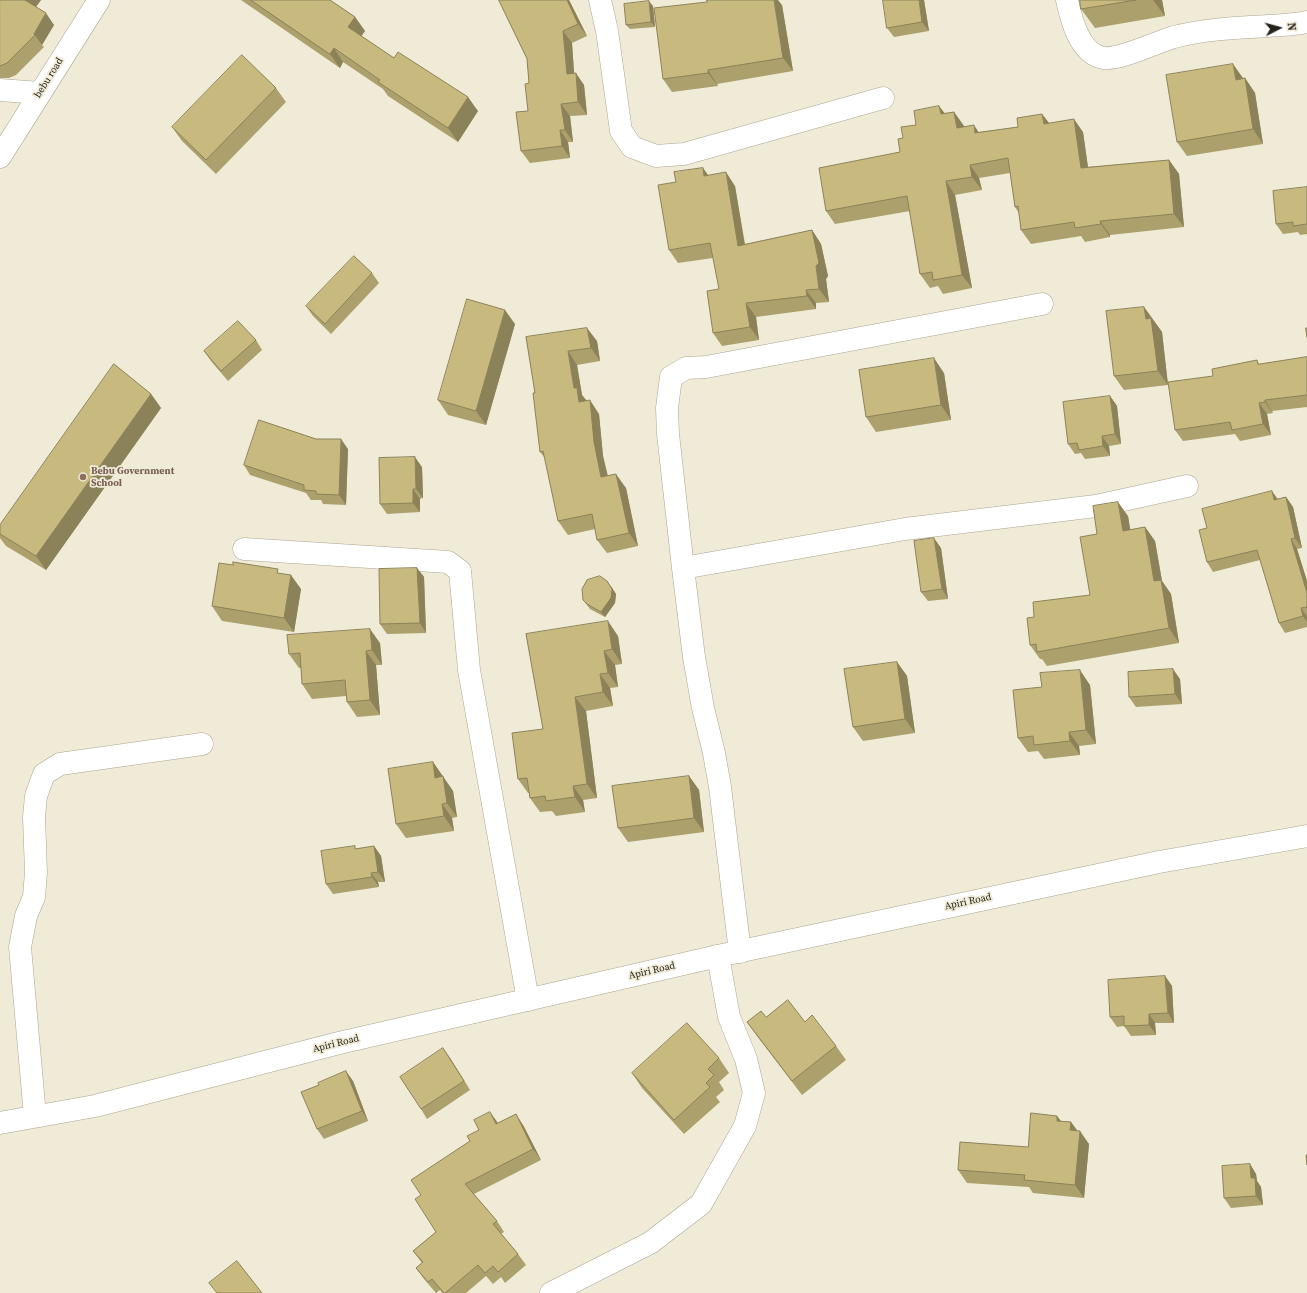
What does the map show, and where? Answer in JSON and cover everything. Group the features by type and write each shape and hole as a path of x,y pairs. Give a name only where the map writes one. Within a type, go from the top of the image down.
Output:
{"street":[{"name":"bebu road","path":"0,157 99,0"},
{"path":"600,0 607,31 621,131 632,147 656,156 684,154 883,98"},
{"path":"1067,0 1070,18 1078,36 1093,53 1104,58 1127,54 1175,37 1228,28 1307,22"},
{"path":"0,90 40,93"},
{"path":"740,952 720,787 694,657 683,568 668,434 667,408 671,377 686,368 706,367 1042,304"},
{"path":"683,568 905,529 1096,506 1187,486"},
{"path":"244,549 448,562 460,571 469,670 528,1000"},
{"path":"35,1116 20,947 26,916 34,897 36,872 34,817 36,796 44,774 60,764 202,744"},
{"name":"Apiri Road","path":"0,1122 95,1106 339,1043 718,956 1159,862 1307,836"},
{"path":"551,1293 650,1243 701,1204 745,1126 754,1093 746,1059 729,1017 718,956"}],"building":[{"path":"0,0 25,0 46,13 34,34 35,35 7,63 0,66"},
{"path":"251,0 330,0 355,17 348,27 394,58 398,52 468,97 448,128 378,82 380,80 334,48 330,54"},
{"path":"499,0 567,0 578,24 563,31 567,74 576,73 578,102 561,104 565,130 560,130 562,146 521,151 516,112 528,111 525,84 529,83 527,59"},
{"path":"707,0 774,0 783,58 708,70 708,73 663,79 654,8 707,2"},
{"path":"883,0 919,0 922,22 887,28"},
{"path":"1080,0 1136,0 1081,9"},
{"path":"649,1 651,22 626,25 624,4"},
{"path":"242,55 276,88 206,160 172,127"},
{"path":"1233,64 1236,80 1245,78 1253,129 1177,142 1166,75"},
{"path":"939,106 941,114 954,112 957,128 974,125 975,133 1018,127 1017,118 1042,114 1044,124 1074,119 1081,168 1169,160 1174,214 1100,221 1101,224 1075,228 1074,222 1021,230 1018,206 1015,207 1008,158 970,165 972,177 946,181 962,275 933,280 932,272 920,274 907,196 826,211 819,168 900,152 898,139 903,138 901,127 916,125 914,111"},
{"path":"703,168 704,176 726,172 738,246 812,230 819,263 816,266 819,289 806,290 807,296 746,303 750,327 713,333 707,291 719,289 710,243 669,250 658,185 676,182 674,172"},
{"path":"1307,187 1307,224 1293,226 1293,222 1276,224 1273,191"},
{"path":"354,256 372,273 325,324 306,306"},
{"path":"467,299 505,310 476,411 438,400"},
{"path":"1144,307 1146,319 1151,318 1158,371 1114,376 1106,311"},
{"path":"238,321 256,340 221,371 204,351"},
{"path":"587,328 591,348 568,351 574,388 577,388 579,402 590,400 594,442 601,477 616,474 629,533 597,540 592,514 558,521 543,451 540,452 533,393 535,393 526,337"},
{"path":"1307,357 1307,395 1265,400 1265,402 1259,403 1263,424 1232,430 1230,422 1175,430 1168,382 1213,376 1212,369 1257,360 1258,364"},
{"path":"934,358 941,405 866,417 859,370"},
{"name":"Bebu Government School","path":"114,364 151,394 36,556 0,534 0,525"},
{"path":"1110,396 1115,434 1102,436 1103,446 1079,450 1077,443 1068,444 1063,402"},
{"path":"259,420 316,439 341,439 339,495 316,494 316,491 304,490 304,485 244,465"},
{"path":"415,457 416,489 413,489 413,503 380,504 379,458"},
{"path":"1272,491 1274,500 1286,497 1295,538 1291,539 1307,593 1307,607 1301,608 1303,616 1279,623 1257,550 1207,562 1199,530 1207,528 1202,509"},
{"path":"1118,502 1123,531 1145,527 1154,581 1161,580 1169,628 1037,652 1036,644 1030,645 1027,618 1034,617 1033,602 1090,595 1080,537 1097,534 1093,506"},
{"path":"934,538 942,589 921,592 914,541"},
{"path":"233,562 278,569 277,573 291,575 284,618 212,606 219,563 233,565"},
{"path":"417,568 420,623 380,624 379,569"},
{"path":"600,576 607,581 612,589 611,598 601,612 583,600 582,589 587,580"},
{"path":"608,621 612,649 604,651 608,673 600,674 603,692 575,697 587,784 573,786 575,797 546,801 545,796 530,798 527,778 518,779 512,733 543,729 526,634"},
{"path":"370,629 372,650 366,651 370,700 347,702 345,680 302,684 300,653 289,654 287,635"},
{"path":"897,662 905,719 853,727 844,669"},
{"path":"1173,669 1175,694 1129,697 1128,672"},
{"path":"1080,670 1086,730 1069,732 1070,741 1034,745 1033,736 1018,738 1013,690 1042,687 1040,673"},
{"path":"433,762 435,778 443,776 447,803 442,804 444,816 396,824 388,769"},
{"path":"689,776 694,818 618,828 612,786"},
{"path":"355,846 355,849 374,846 378,872 371,873 372,877 326,884 321,851"},
{"path":"1165,976 1168,1013 1149,1014 1149,1025 1124,1026 1124,1016 1110,1017 1108,980"},
{"path":"788,1000 805,1022 812,1015 836,1046 792,1081 747,1022 761,1011 766,1017"},
{"path":"687,1023 719,1058 708,1069 714,1075 706,1083 710,1087 674,1120 632,1073"},
{"path":"443,1048 464,1081 421,1109 400,1077"},
{"path":"346,1071 362,1111 317,1129 301,1092 319,1085 318,1083"},
{"path":"490,1112 496,1124 516,1114 533,1149 465,1184 497,1221 493,1224 518,1254 498,1272 493,1266 485,1273 478,1265 444,1293 432,1279 428,1282 416,1268 423,1262 413,1251 436,1232 415,1199 421,1195 411,1180 470,1141 467,1136 479,1130 474,1120"},
{"path":"1031,1113 1057,1116 1057,1121 1071,1122 1070,1130 1080,1131 1075,1185 1024,1180 1025,1175 958,1170 960,1142 1028,1147"},
{"path":"1250,1164 1251,1178 1255,1178 1256,1196 1224,1198 1222,1166"},
{"path":"237,1261 262,1293 217,1293 209,1283"}],"place":[{"name":"Bebu Government School","path":"83,477"}]}
